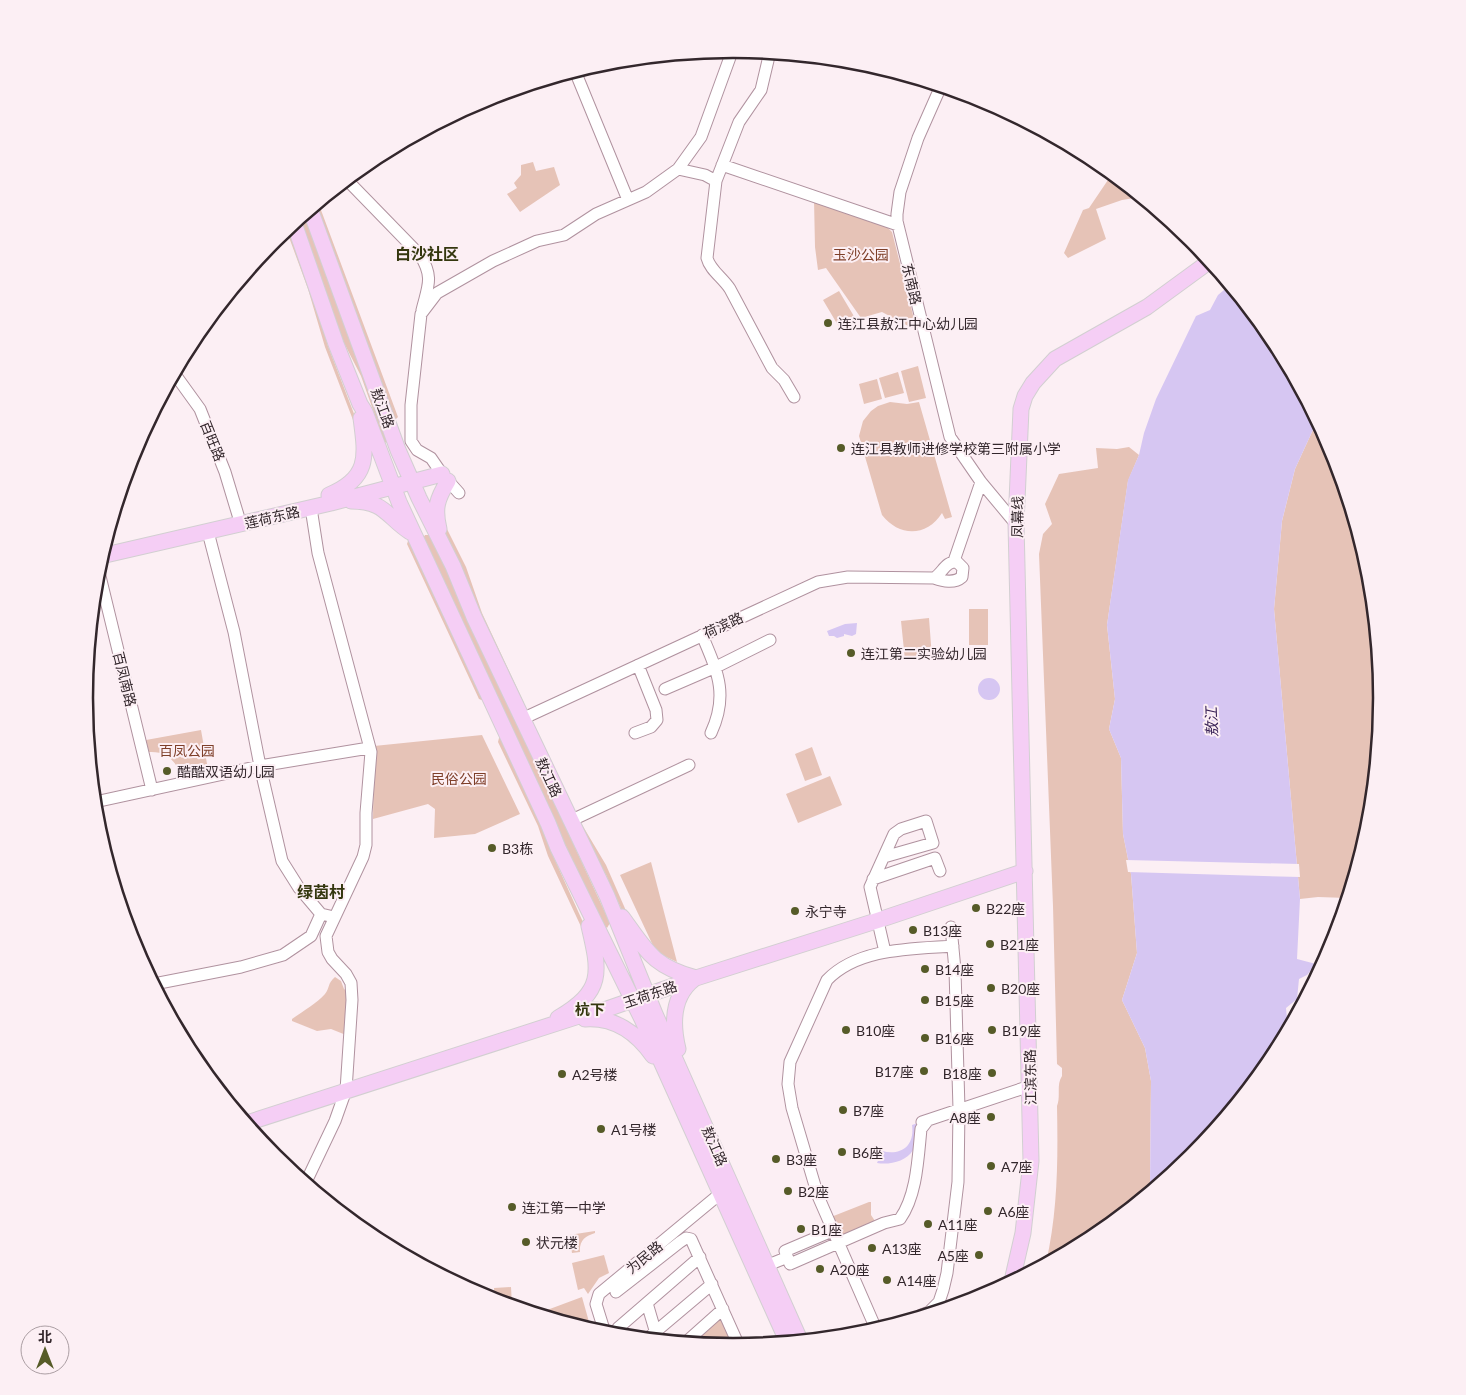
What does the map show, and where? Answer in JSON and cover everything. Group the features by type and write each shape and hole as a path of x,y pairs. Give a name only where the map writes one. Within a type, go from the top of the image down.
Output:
{"main road":[{"name":"敖江路","path":"312,215 398,450 522,719 607,896 648,995 721,1193 784,1335"},
{"name":"敖江路","path":"296,230 318,287 336,344 414,534 584,904 632,1000 678,1080 768,1266 797,1334"},
{"name":"凤幕线","path":"1025,871 1016,524 1020,409 1033,383 1054,359 1147,307 1204,265"},
{"path":"330,499 350,484 362,467 365,447 360,404"},
{"name":"莲荷东路","path":"112,544 238,515 330,499 411,479 442,474"},
{"path":"442,474 436,510 443,545"},
{"name":"莲荷东路","path":"110,554 311,508 330,499"},
{"path":"330,499 381,507 401,526 414,534 433,526"},
{"name":"玉荷东路","path":"599,1015 632,1000 696,978 1025,871"},
{"name":"江滨东路","path":"1014,1272 1023,1233 1031,1161 1025,871"},
{"path":"607,896 652,957 668,968 696,978"},
{"path":"539,1028 569,1012 593,988 597,975 596,958 584,904"},
{"path":"599,932 604,938 611,940 620,932 619,926"},
{"path":"678,1080 674,1019 678,999 684,988 696,978"},
{"path":"254,1121 539,1028 599,1015 635,1035 678,1080"}],"street":[{"path":"421,314 437,294 493,261 537,241 564,235 596,214 646,192 678,169 701,137 731,58"},
{"path":"768,59 761,90 738,122 716,181 708,262 711,268 727,284 772,368 784,380 794,397"},
{"path":"577,77 628,200"},
{"name":"东南路","path":"939,91 918,138 900,192 897,214 898,225 948,434 953,444 981,482 1016,524"},
{"path":"722,165 898,225"},
{"path":"678,169 716,181"},
{"path":"347,187 420,255 428,267 430,280 421,314 411,405 411,441 417,450 431,458 459,493"},
{"name":"百旺路","path":"178,379 200,409 225,472 238,515"},
{"path":"934,578 942,573 948,563 954,561 981,482"},
{"path":"309,1177 332,1128 346,1090 352,1000 351,983 346,974 332,959 326,943 326,936 363,857 366,845 370,752 318,553 311,508"},
{"path":"208,532 234,632 260,766 282,862 321,914 334,917"},
{"name":"荷滨路","path":"522,719 824,580 848,577 934,578 942,581 953,581 960,579 963,574 963,568 960,563 954,561"},
{"name":"百凤南路","path":"103,587 152,790"},
{"path":"702,635 716,667 722,696 720,709 711,733"},
{"path":"665,689 716,667 770,640"},
{"path":"635,733 651,727 657,720 656,710 638,665"},
{"path":"101,801 260,766 369,748"},
{"path":"570,821 689,765"},
{"path":"884,857 933,843 926,822 900,829 894,834 870,887 886,952"},
{"path":"898,853 904,869"},
{"path":"873,880 935,858 940,871"},
{"path":"160,983 241,967 283,955 312,936 321,914"},
{"path":"936,1305 939,1302 947,1273 958,1182 951,927"},
{"path":"873,1322 818,1196 792,1108 788,1084 790,1062 827,980 836,971 846,964 886,952 926,954 953,946"},
{"path":"953,1081 957,1105"},
{"path":"832,1231 784,1251 790,1264 884,1223 900,1219 908,1208 912,1197 922,1120 957,1105 1030,1086"},
{"name":"为民路","path":"602,1324 596,1304 599,1294 721,1193"},
{"path":"616,1292 686,1238 691,1239 736,1338"},
{"path":"619,1327 700,1257"},
{"path":"768,1266 786,1258"},
{"path":"658,1333 712,1284"},
{"path":"647,1303 653,1332"},
{"path":"693,1336 723,1309"}],"green space":[{"path":"533,162 536,171 554,167 560,185 520,212 507,194 517,188 514,183 521,175 521,165"},
{"path":"1108,179 1133,198 1096,209 1106,239 1068,258 1064,253 1083,210 1089,208"},
{"name":"玉沙公园","path":"814,200 887,227 892,232 916,327 912,328 882,312 861,318 826,268 818,270 815,247"},
{"path":"320,208 398,417 394,419 317,211"},
{"path":"308,219 386,443 361,376 344,343 301,226"},
{"path":"292,234 312,290 328,346 361,432 358,433 325,347 308,289 289,237"},
{"path":"839,291 855,318 839,327 823,300"},
{"path":"918,366 926,398 909,402 901,371"},
{"path":"898,372 904,393 885,398 879,378"},
{"path":"877,379 882,399 864,404 859,384"},
{"path":"890,402 907,404 919,402 952,517 945,519 942,513 929,527 921,530 904,530 896,527 882,515 859,436 863,421 871,411 878,406"},
{"path":"1313,429 1339,492 1351,532 1368,614 1373,698 1368,781 1361,822 1341,898 1300,899 1274,609 1282,521 1295,469"},
{"path":"1129,447 1139,455 1128,481 1107,625 1115,699 1109,729 1121,758 1123,834 1131,874 1137,953 1122,1000 1145,1048 1151,1081 1150,1183 1089,1230 1048,1255 1055,1204 1057,1106 1062,1068 1057,1064 1053,906 1039,554 1043,534 1052,524 1045,504 1059,474 1098,468 1096,448 1117,449"},
{"path":"444,523 466,567 482,613 523,704 467,585 460,563 441,525"},
{"path":"425,535 431,537 610,923 607,928 602,924 423,538"},
{"path":"408,541 412,541 484,701 479,699 407,544"},
{"path":"969,609 988,609 988,645 969,645"},
{"path":"929,618 932,658 905,660 901,621"},
{"name":"百凤公园","path":"201,730 209,775 183,780 178,768 171,759 156,752 149,752 146,740"},
{"name":"民俗公园","path":"482,735 520,814 475,834 434,838 435,809 428,804 373,819 374,746"},
{"path":"501,737 543,826 550,849 587,931 584,933 548,856 538,826 498,742"},
{"path":"812,747 822,775 805,781 795,754"},
{"path":"830,776 842,805 798,823 786,794"},
{"path":"581,823 606,865 627,913 624,915 606,875 578,825"},
{"path":"651,862 677,962 656,952 620,875"},
{"path":"335,977 341,981 344,989 348,992 346,1035 331,1029 317,1031 292,1021 292,1019 325,994"},
{"path":"871,1202 871,1215 875,1221 840,1239 831,1217"},
{"path":"595,1231 595,1233 583,1240 580,1252 572,1253 569,1235"},
{"path":"604,1255 609,1273 599,1278 588,1294 584,1288 578,1290 572,1263"},
{"path":"511,1287 512,1298 494,1291 494,1288"},
{"path":"582,1297 589,1321 567,1316 547,1310"},
{"path":"721,1314 732,1338 696,1336"}],"water":[{"name":"敖江","path":"1225,289 1241,308 1287,378 1313,429 1295,469 1282,521 1274,609 1300,899 1297,959 1315,964 1307,975 1299,979 1297,999 1286,1008 1287,1018 1241,1087 1186,1150 1150,1183 1151,1081 1145,1048 1122,1000 1137,953 1131,874 1123,834 1121,758 1109,729 1115,699 1107,625 1128,480 1139,455 1144,433 1156,399 1196,316 1210,310 1218,295"},
{"path":"857,623 856,634 852,636 844,634 844,636 837,638 829,636 827,631 845,624"},
{"path":"989,678 997,681 1000,689 997,697 989,700 981,697 978,689 981,681"},
{"path":"918,1123 917,1137 910,1154 897,1162 877,1163 882,1151 895,1152 905,1148 911,1139 912,1125"}],"pier":[{"path":"1126,860 1299,864 1300,877 1128,872"}],"place":[{"name":"连江县敖江中心幼儿园","path":"828,323"},
{"name":"连江县教师进修学校第三附属小学","path":"841,448"},
{"name":"连江第二实验幼儿园","path":"851,653"},
{"name":"酷酷双语幼儿园","path":"167,771"},
{"name":"B3栋","path":"492,848"},
{"name":"B22座","path":"976,908"},
{"name":"永宁寺","path":"795,911"},
{"name":"B13座","path":"913,930"},
{"name":"B21座","path":"990,944"},
{"name":"B14座","path":"925,969"},
{"name":"B20座","path":"991,988"},
{"name":"B15座","path":"925,1000"},
{"name":"B10座","path":"846,1030"},
{"name":"B19座","path":"992,1030"},
{"name":"B16座","path":"925,1038"},
{"name":"B17座","path":"924,1071"},
{"name":"B18座","path":"992,1073"},
{"name":"A2号楼","path":"562,1074"},
{"name":"B7座","path":"843,1110"},
{"name":"A8座","path":"991,1117"},
{"name":"A1号楼","path":"601,1129"},
{"name":"B6座","path":"842,1152"},
{"name":"B3座","path":"776,1159"},
{"name":"A7座","path":"991,1166"},
{"name":"B2座","path":"788,1191"},
{"name":"连江第一中学","path":"512,1207"},
{"name":"A6座","path":"988,1211"},
{"name":"A11座","path":"928,1224"},
{"name":"B1座","path":"801,1229"},
{"name":"状元楼","path":"526,1242"},
{"name":"A13座","path":"872,1248"},
{"name":"A5座","path":"979,1255"},
{"name":"A20座","path":"820,1269"},
{"name":"A14座","path":"887,1280"}],"district":[{"name":"白沙社区","path":"427,253"},
{"name":"绿茵村","path":"321,891"},
{"name":"杭下","path":"590,1009"}]}
